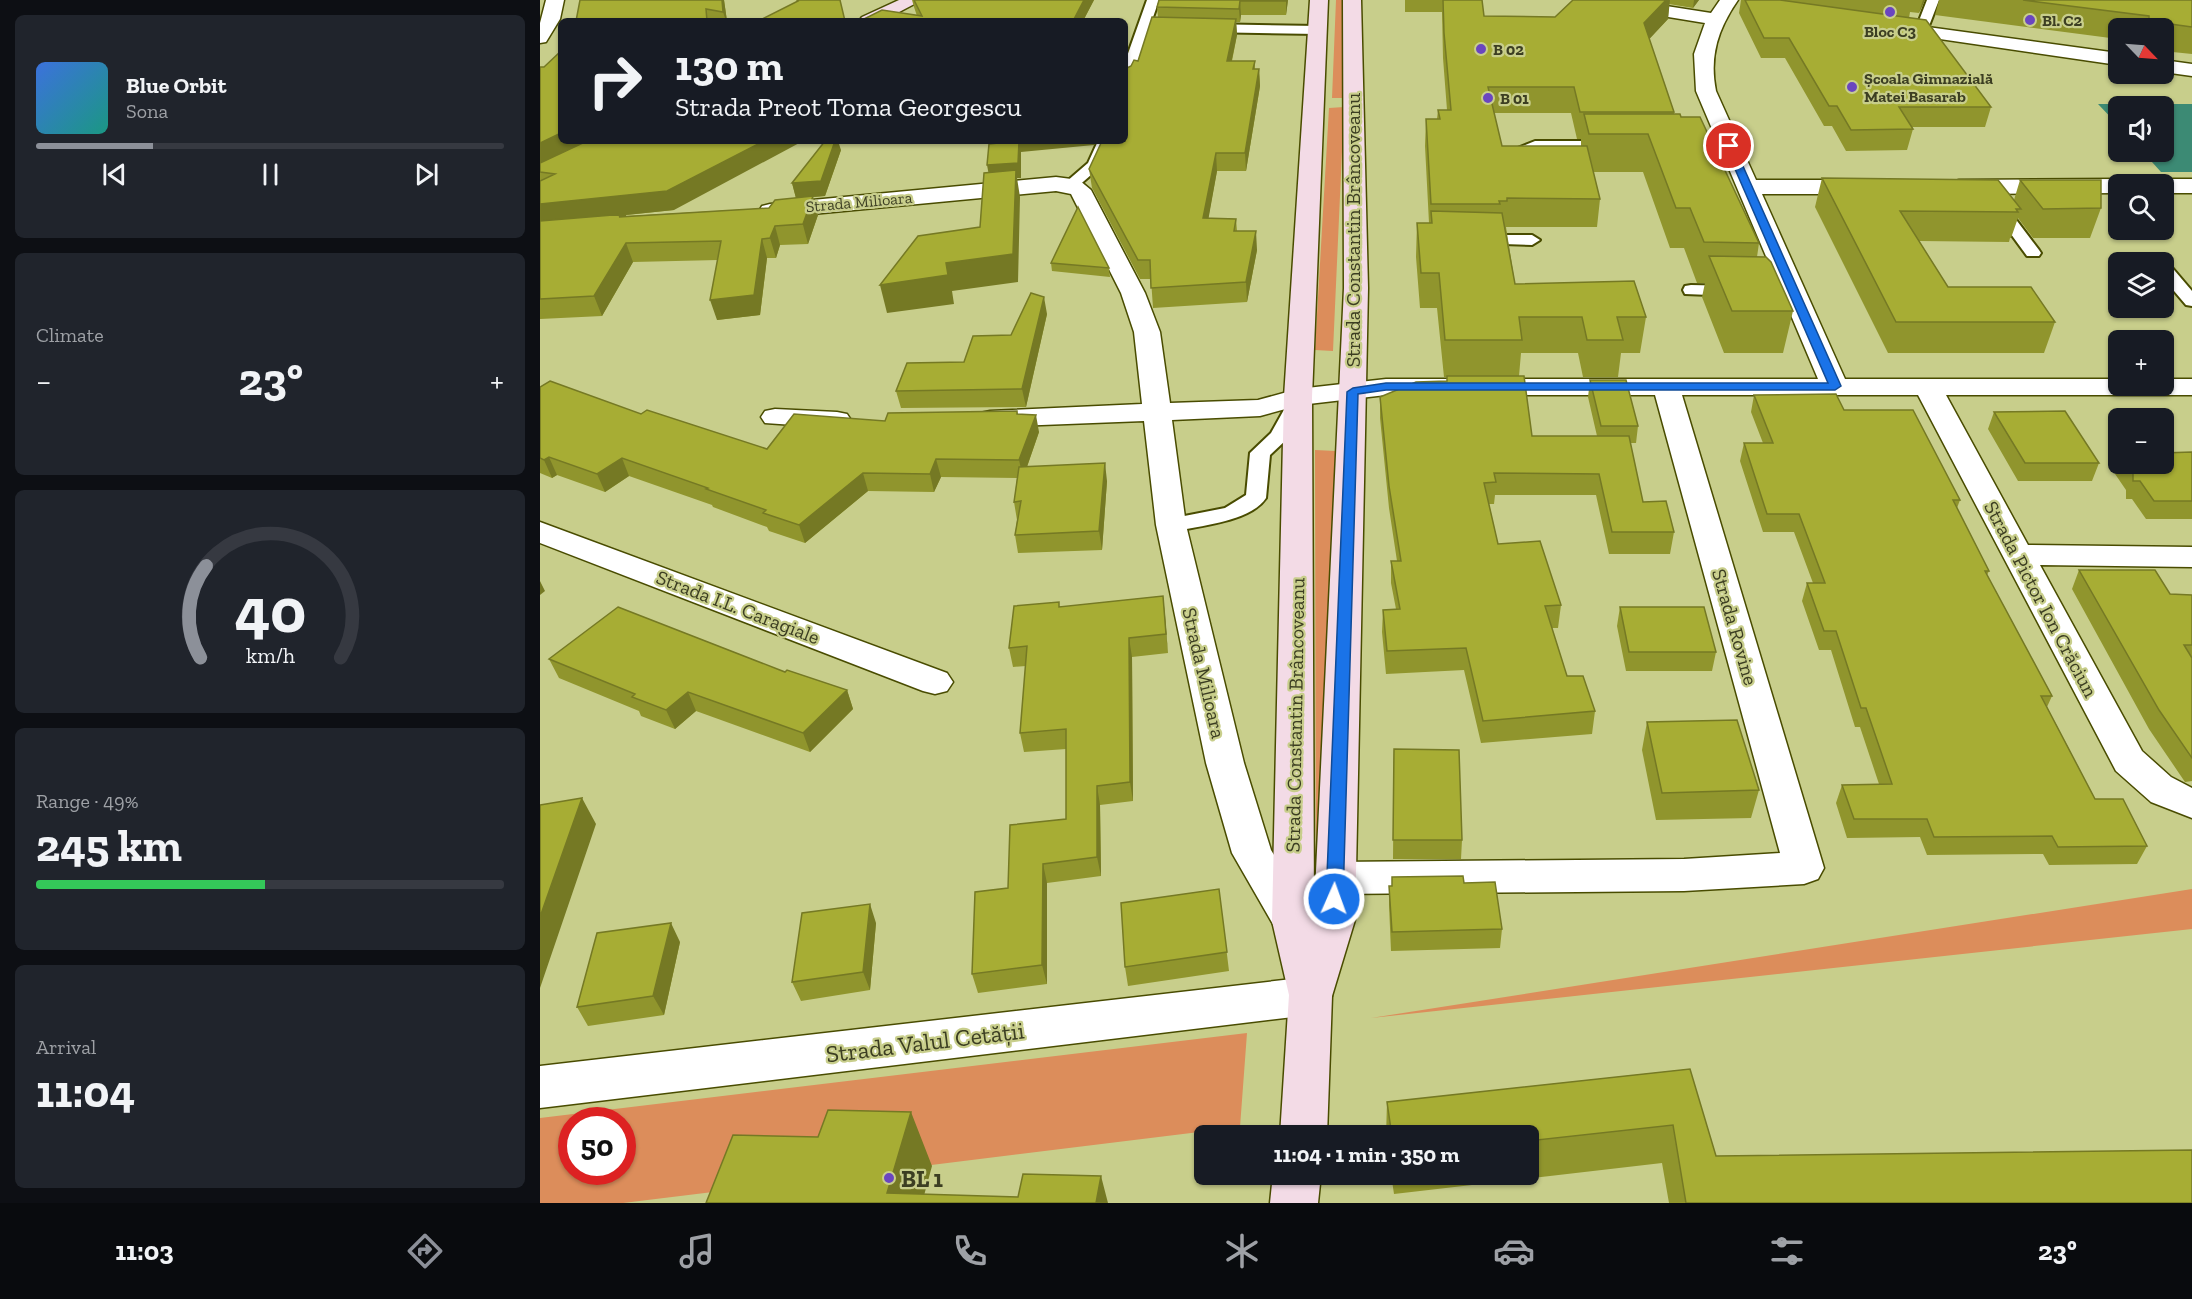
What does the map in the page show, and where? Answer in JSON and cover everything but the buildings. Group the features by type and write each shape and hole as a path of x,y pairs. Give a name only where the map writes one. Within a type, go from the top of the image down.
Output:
{"main road":[{"path":"874,18 913,0"},
{"name":"Strada Constantin Brâncoveanu","path":"1310,996 1293,921 1298,400 1319,0"},
{"name":"Strada Constantin Brâncoveanu","path":"1304,1125 1310,996 1334,920 1356,288 1352,0"},
{"path":"1315,102 1354,102"},
{"path":"1294,1203 1296,1185"}],"street":[{"path":"542,34 555,0"},
{"path":"1595,0 1728,7 1704,44 1702,76 1706,91 1724,146 1747,187 1782,292 1835,386"},
{"path":"1876,25 2108,58"},
{"path":"2174,68 2192,70"},
{"name":"Strada Milioara","path":"751,212 1056,184 1071,185 1080,190 1140,310 1147,332 1171,525 1223,751 1252,853 1293,921"},
{"path":"1937,187 2108,186"},
{"path":"2174,186 2192,186"},
{"path":"1747,187 1890,187"},
{"name":"Strada Pictor Ion Crăciun","path":"1927,386 2129,761 2147,781 2182,800"},
{"path":"965,420 1260,408 1386,387 2192,387"},
{"name":"Strada Rovine","path":"1335,878 1661,875 1804,868 1665,387"},
{"path":"775,417 864,421"},
{"name":"Strada I.L. Caragiale","path":"540,532 935,682"},
{"path":"2017,555 2192,556"},
{"name":"Strada Valul Cetății","path":"540,1087 1310,996"}],"lane":[{"path":"1128,72 1154,0"},
{"path":"1922,31 1933,0"},
{"path":"1143,27 1318,30"},
{"path":"1071,185 1094,165 1104,144"},
{"path":"1517,151 1535,145 1627,145"},
{"path":"1984,186 2033,253"},
{"path":"1466,240 1532,240"},
{"path":"2174,281 2192,301"},
{"path":"1691,290 1750,292"},
{"path":"1171,525 1232,513 1256,498 1260,453 1279,436 1298,400"}],"shaded area":[{"path":"1336,0 1346,0 1346,98 1332,98"},
{"path":"1344,107 1333,351 1315,350 1329,108"},
{"path":"1315,450 1336,451 1316,914"},
{"path":"2192,889 2192,929 1371,1018"},
{"path":"1247,1033 1240,1125 1194,1125 1194,1133 623,1203 540,1203 540,1118 558,1116 558,1185 636,1185 636,1107 631,1107"}],"water":[{"path":"2098,104 2108,104 2108,114"},
{"path":"2174,104 2192,104 2192,172 2161,172 2152,162 2174,162"}],"place":[{"name":"Bloc C3","path":"1890,12"},
{"name":"Bl. C2","path":"2030,20"},
{"name":"B 02","path":"1481,49"},
{"name":"Școala Gimnazială Matei Basarab","path":"1852,87"},
{"name":"B 01","path":"1488,98"},
{"name":"BL 1","path":"889,1178"}],"route":[{"path":"1334,899 1353,392 1386,387 1835,386 1729,146"}]}
